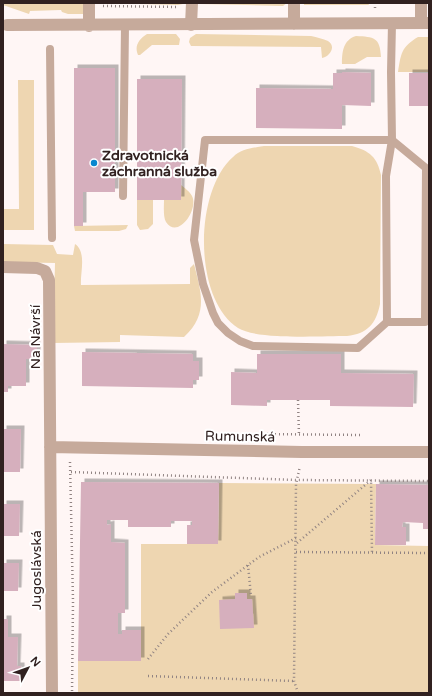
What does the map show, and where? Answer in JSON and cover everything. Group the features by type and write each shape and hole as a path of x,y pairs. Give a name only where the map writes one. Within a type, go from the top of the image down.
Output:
{"street":[{"path":"294,3 294,24"},
{"path":"5,25 125,26 425,23 421,3"},
{"path":"89,26 94,4"},
{"path":"187,5 191,25"},
{"name":"Na Návrší","path":"3,267 37,268 45,271 49,280 50,447"},
{"name":"Rumunská","path":"50,447 302,452 429,452"},
{"name":"Jugoslávská","path":"50,447 52,693"}],"lane":[{"path":"387,322 386,176 392,140 390,72 392,23"},
{"path":"123,196 125,26"},
{"path":"50,49 52,238"},
{"path":"205,140 392,140 426,168 425,322 387,322 358,348 253,346 240,341 228,333 218,323 213,313 203,284 194,240 205,140"}],"path":[{"path":"375,3 375,8"},
{"path":"94,4 187,5"},
{"path":"298,400 299,434"},
{"path":"69,447 71,472 73,601 72,693"},
{"path":"298,693 294,681 296,538 297,480 302,452"},
{"path":"71,472 297,480 429,481"},
{"path":"296,544 372,480"},
{"path":"372,480 372,553"},
{"path":"148,659 168,634 207,597 259,557 296,538"},
{"path":"296,552 429,553"},
{"path":"248,565 251,596"},
{"path":"148,676 294,681"}],"shaded area":[{"path":"3,3 84,3 84,14 68,14 62,12 61,10 30,11 29,14 3,5"},
{"path":"102,3 183,3 183,4 178,5"},
{"path":"199,3 287,3 283,6"},
{"path":"304,3 368,3 369,5 304,5"},
{"path":"147,34 176,34 180,39 179,45 152,45 138,55 138,43"},
{"path":"196,34 311,36 328,41 331,43 332,49 327,56 322,58 321,47 191,46 189,42 190,38"},
{"path":"356,36 375,39 379,45 381,57 367,57 355,64 342,64 342,55 346,43 348,40"},
{"path":"418,37 429,37 429,72 398,72 400,60 405,48"},
{"path":"18,80 34,80 34,230 3,230 3,209 19,209"},
{"path":"264,146 352,146 364,150 375,159 381,175 380,304 376,317 370,327 360,333 347,336 274,336 247,332 238,328 223,314 213,294 206,270 204,244 206,218 211,194 220,173 236,154 251,148"},
{"path":"181,185 192,196 193,208 186,221 176,227 171,227 165,220 164,200 181,200"},
{"path":"137,200 153,200 153,224 148,229 140,230 137,225"},
{"path":"128,225 126,229 119,231 75,231 74,226"},
{"path":"3,244 53,245 57,254 73,255 75,244 79,248 82,257 81,285 190,284 190,268 194,264 201,293 200,311 197,320 184,337 120,335 120,342 53,343 55,263 3,262"},
{"path":"219,483 376,484 375,545 429,546 429,693 78,693 78,661 141,661 141,544 218,544"}],"building":[{"name":"Zdravotnická záchranná služba","path":"74,68 115,68 115,192 83,192 83,226 74,226"},
{"path":"333,73 371,73 371,106 342,105 342,129 256,128 256,88 333,89"},
{"path":"409,73 429,73 429,106 409,106"},
{"path":"137,79 182,79 181,200 137,200"},
{"path":"3,344 37,345 37,359 26,359 26,386 8,386 8,392 3,392"},
{"path":"82,352 193,354 193,361 199,361 199,380 193,380 193,388 82,386"},
{"path":"257,354 341,354 341,373 414,374 413,407 330,406 330,400 267,400 267,406 231,405 231,372 257,373"},
{"path":"3,429 21,429 20,472 3,472"},
{"path":"81,482 219,483 218,544 187,544 187,525 192,525 192,521 171,521 171,527 128,527 128,520 107,520 107,525 111,524 111,542 125,543 125,613 118,613 118,634 122,634 122,630 141,630 141,661 78,661"},
{"path":"376,484 429,485 429,529 423,529 423,523 403,522 402,527 406,527 406,545 375,545"},
{"path":"3,504 20,504 19,536 3,536"},
{"path":"3,563 19,563 18,591 3,591"},
{"path":"235,593 247,593 247,599 252,599 254,628 220,629 219,600 235,599"},
{"path":"3,619 8,619 8,637 18,637 17,666 21,666 22,681 3,681"}],"place":[{"name":"Zdravotnická záchranná služba","path":"94,163"}]}
